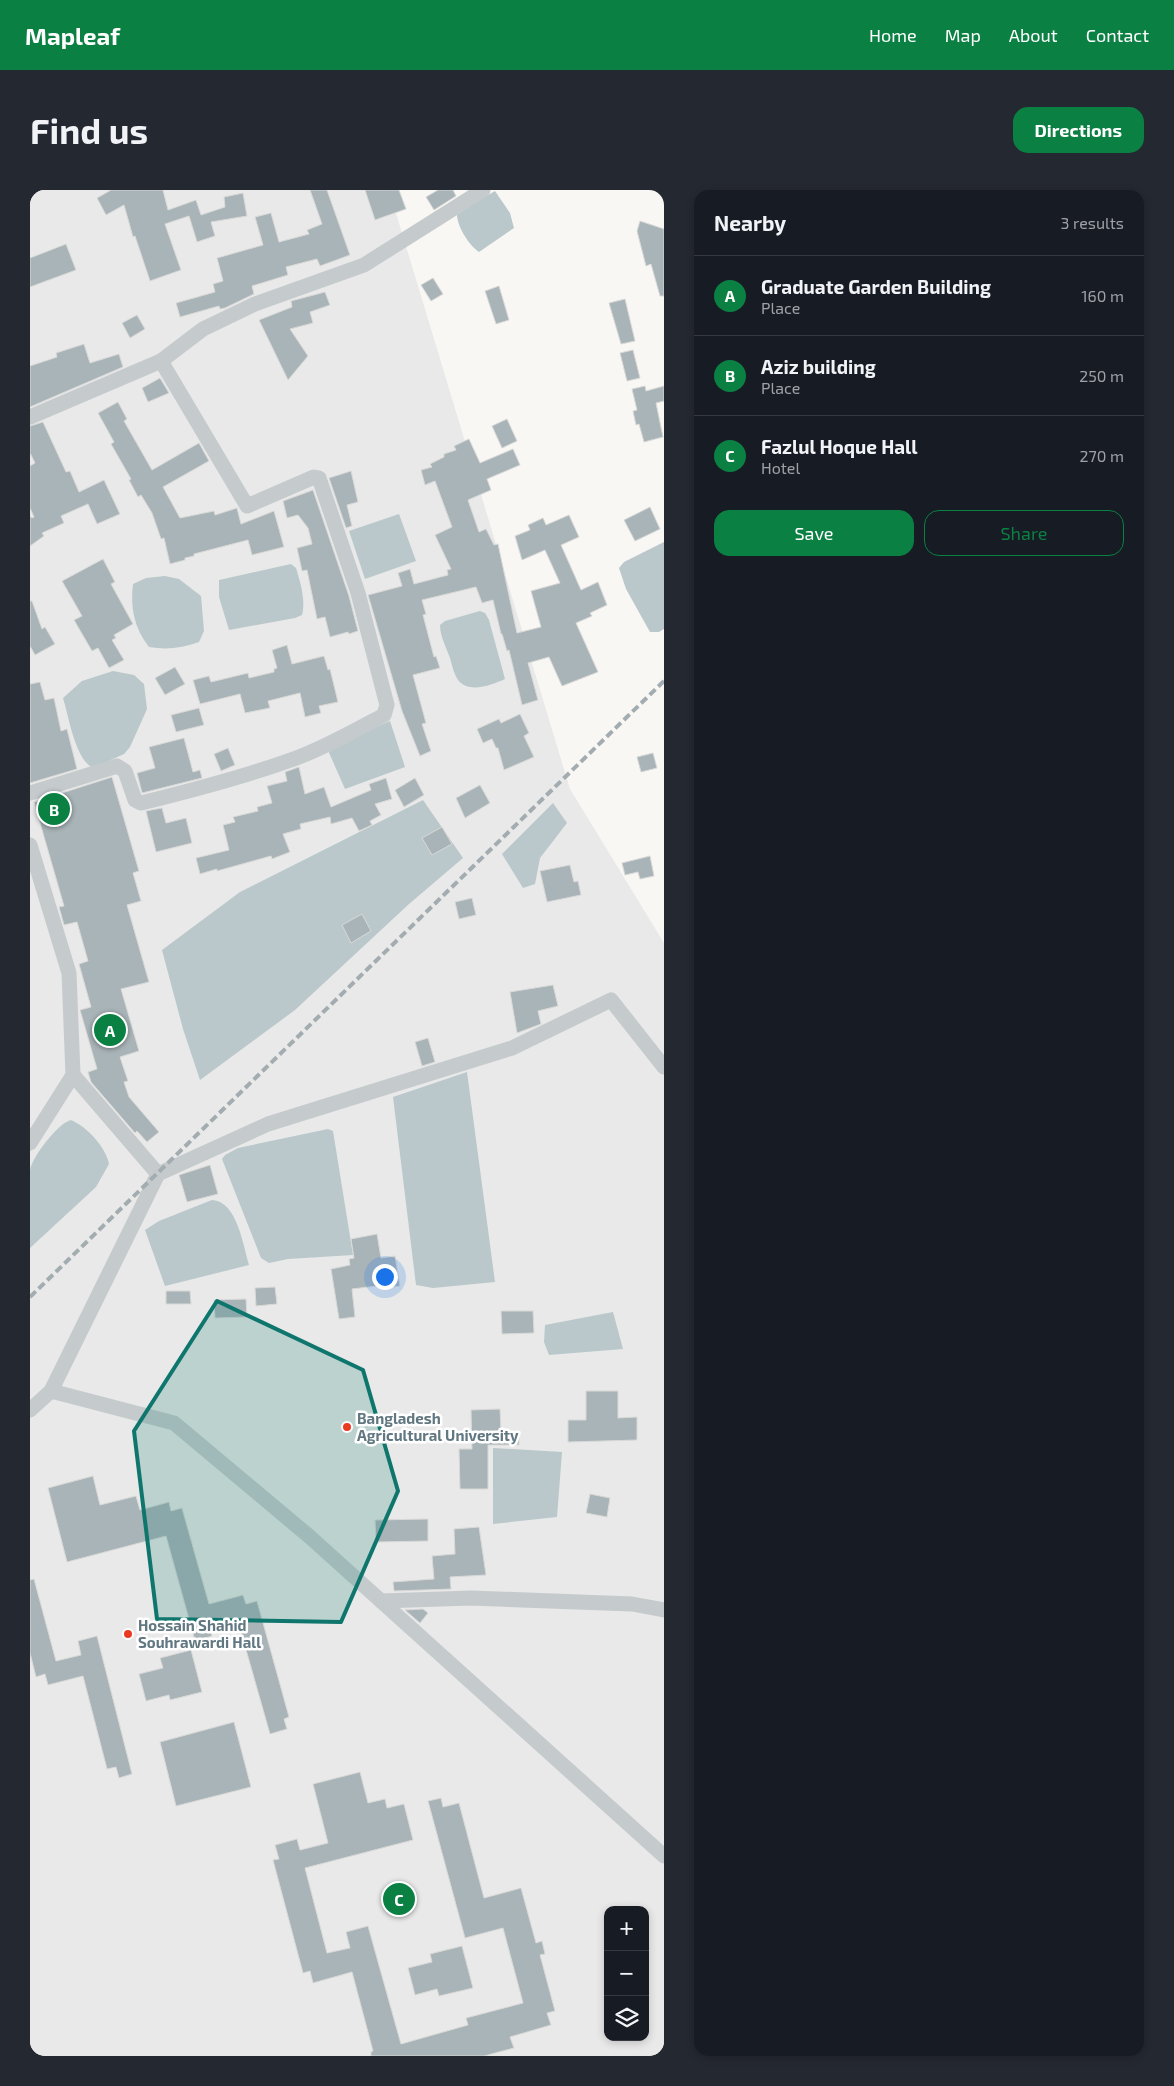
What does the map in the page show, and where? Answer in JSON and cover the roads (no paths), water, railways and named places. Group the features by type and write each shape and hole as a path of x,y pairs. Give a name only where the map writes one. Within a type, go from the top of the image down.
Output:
{"street":[{"path":"30,417 162,361 203,329 254,304 364,265 483,190"},
{"path":"30,793 117,766 125,771 135,800 141,803 237,778 300,757 384,715 386,711 381,679 358,593 319,478 314,477 247,506 162,361"},
{"path":"30,844 69,973 73,1075 30,1143"},
{"path":"30,1410 52,1391 158,1174 268,1124 512,1048 611,1000 664,1067"},
{"path":"73,1075 158,1174"},
{"path":"52,1391 174,1423 310,1537 664,1856"},
{"path":"381,1601 471,1598 632,1604 664,1610"}],"railway":[{"path":"30,1297 664,681"}],"place":[{"name":"Aziz building","path":"54,809"},
{"name":"Graduate Garden Building","path":"110,1030"},
{"name":"Bangladesh Agricultural University","path":"347,1427"},
{"name":"Hossain Shahid Souhrawardi Hall","path":"128,1634"},
{"name":"Fazlul Hoque Hall","path":"399,1899"}]}
